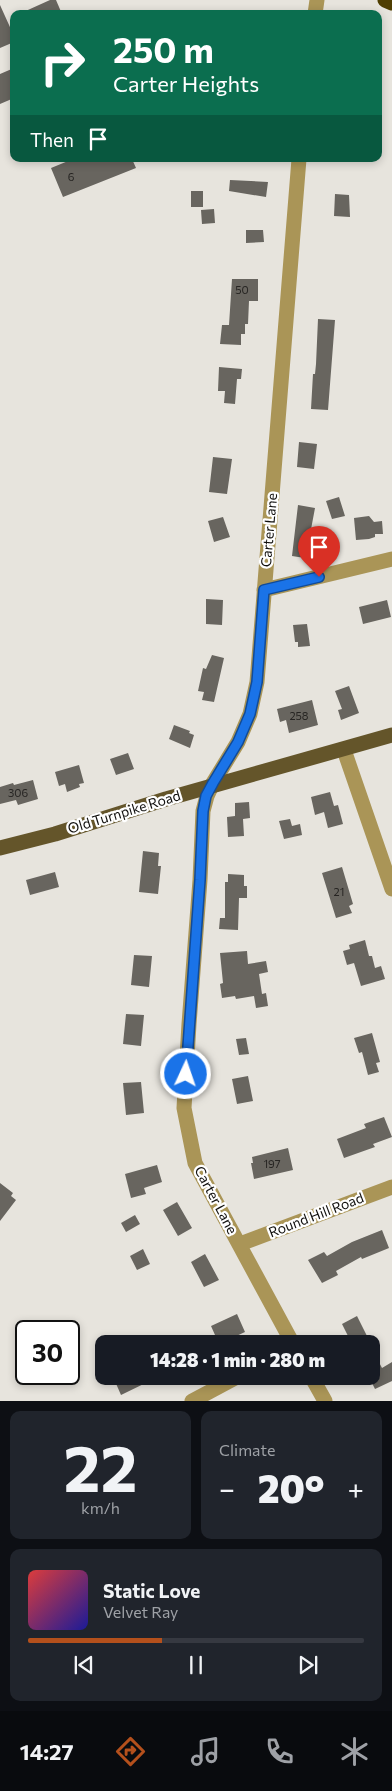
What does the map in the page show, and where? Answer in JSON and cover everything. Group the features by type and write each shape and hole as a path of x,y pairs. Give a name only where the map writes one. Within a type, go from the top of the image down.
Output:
{"highway":[{"path":"385,0 392,2"}],"main road":[{"name":"Old Turnpike Road","path":"0,848 55,834 211,786 392,735"}],"street":[{"name":"Carter Lane","path":"288,1335 195,1163 184,1108 203,811 206,796 238,742 250,714 257,682 299,162"},
{"path":"264,590 392,559"},
{"path":"344,750 392,889"},
{"name":"Round Hill Road","path":"240,1244 392,1187"},
{"path":"192,1401 222,1385"},
{"path":"316,1385 325,1401"}],"building":[{"path":"50,0 56,0 60,10 28,10"},
{"path":"0,5 10,27 10,44 0,48"},
{"path":"10,70 10,100 0,104 0,74"},
{"path":"66,162 133,162 136,168 63,197 51,168"},
{"path":"230,180 268,182 266,197 229,191"},
{"path":"191,191 203,191 203,207 191,207"},
{"path":"335,194 349,195 350,217 334,216"},
{"path":"214,209 215,223 202,224 201,210"},
{"path":"246,230 263,230 264,242 246,243"},
{"path":"232,279 258,279 258,301 249,301 248,324 245,324 245,334 241,334 241,345 220,344 222,325 229,325"},
{"path":"318,319 335,320 328,410 311,409"},
{"path":"219,367 242,369 241,379 237,379 235,404 224,403 225,391 218,391"},
{"path":"299,442 317,444 314,469 297,467"},
{"path":"213,457 232,459 227,494 209,492"},
{"path":"339,497 345,516 332,519 326,501"},
{"path":"298,505 315,508 309,540 313,540 311,559 292,556"},
{"path":"369,516 374,522 382,521 383,534 375,534 375,537 369,539 356,540 354,518"},
{"path":"223,517 230,537 214,542 208,521"},
{"path":"206,599 223,600 222,625 206,624"},
{"path":"387,600 391,617 363,624 359,607"},
{"path":"307,624 310,646 298,647 298,642 295,642 293,625"},
{"path":"212,655 224,658 214,702 202,700 204,692 198,691 203,668 206,669"},
{"path":"349,686 359,713 341,720 338,710 342,709 335,691"},
{"path":"312,700 318,725 289,733 286,720 280,722 277,709"},
{"path":"174,725 190,731 189,733 194,735 190,748 169,739"},
{"path":"128,753 134,769 116,775 110,759"},
{"path":"79,765 84,783 79,784 80,787 67,792 65,784 59,786 55,772"},
{"path":"33,780 38,799 18,805 16,800 0,804 0,787"},
{"path":"330,792 334,806 338,805 343,824 328,828 324,812 315,815 311,797"},
{"path":"249,802 250,818 243,819 244,836 228,837 227,817 235,816 235,803"},
{"path":"290,819 292,826 300,824 302,835 284,839 279,821"},
{"path":"143,851 159,853 158,866 161,866 158,894 139,892"},
{"path":"342,867 353,904 349,906 352,913 336,918 322,873"},
{"path":"55,872 59,887 30,895 26,880"},
{"path":"228,874 244,875 244,886 247,886 247,898 239,898 238,930 219,929 220,918 225,918 225,882 228,882"},
{"path":"365,940 369,956 372,956 375,968 381,966 385,979 361,986 354,963 347,965 343,951 350,949 349,945"},
{"path":"247,951 248,964 266,961 268,972 259,974 262,994 266,993 268,1006 256,1008 254,996 236,999 235,996 222,998 220,984 223,983 220,953"},
{"path":"134,955 152,956 149,987 131,985"},
{"path":"126,1014 144,1015 141,1046 123,1044"},
{"path":"372,1033 380,1062 376,1063 379,1072 368,1075 362,1052 359,1053 354,1038"},
{"path":"246,1038 249,1054 239,1055 236,1039"},
{"path":"248,1076 253,1101 237,1104 232,1079"},
{"path":"141,1082 144,1113 126,1115 123,1083"},
{"path":"384,1117 392,1137 373,1144 375,1147 344,1158 337,1139 366,1128 364,1124"},
{"path":"288,1148 293,1170 254,1179 251,1163 253,1163 252,1157"},
{"path":"157,1165 162,1182 144,1188 146,1194 131,1198 125,1174"},
{"path":"0,1183 13,1193 11,1196 16,1200 0,1221"},
{"path":"177,1202 192,1228 178,1236 163,1210"},
{"path":"135,1215 140,1224 126,1232 121,1223"},
{"path":"382,1230 389,1248 362,1259 361,1257 336,1271 338,1275 322,1283 308,1260 324,1252 327,1256 352,1242"},
{"path":"143,1249 150,1264 137,1270 130,1256"},
{"path":"205,1254 219,1280 204,1287 191,1262"},
{"path":"237,1314 245,1332 238,1335 215,1335 211,1326"},
{"path":"357,1316 366,1335 348,1335 342,1324"},
{"path":"392,1362 392,1381 375,1389 373,1385 380,1385 380,1364 382,1368"},
{"path":"117,1385 142,1385 121,1395"}],"route":[{"path":"186,1074 203,811 206,796 238,742 250,714 257,682 264,590 319,577"}]}
